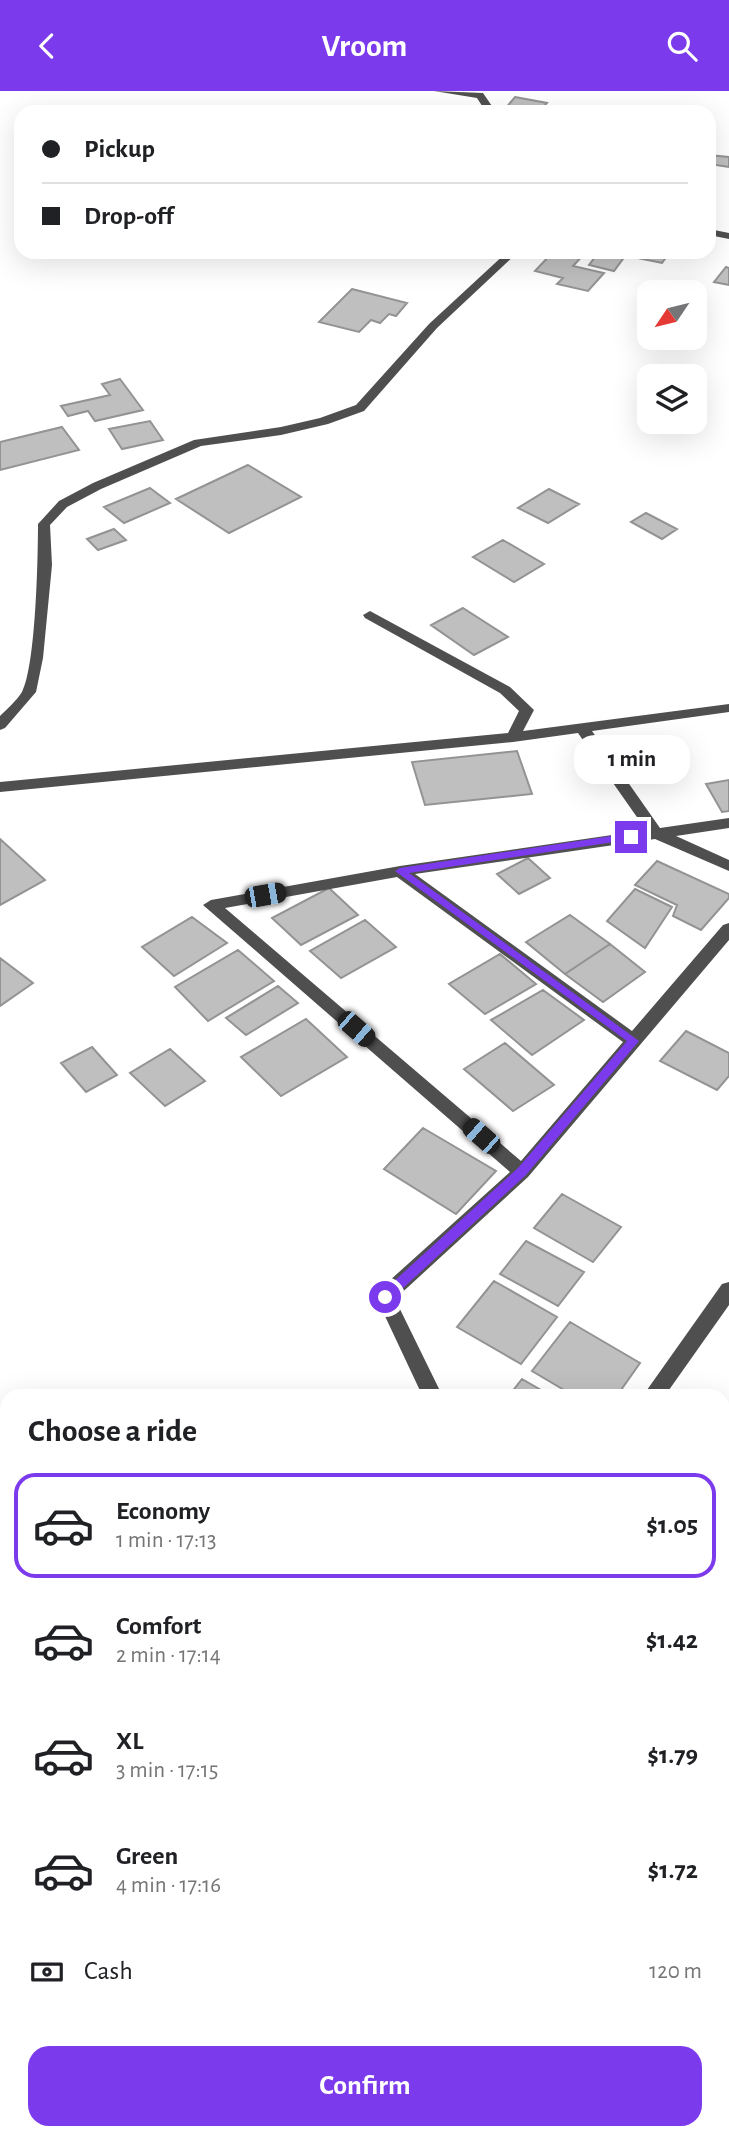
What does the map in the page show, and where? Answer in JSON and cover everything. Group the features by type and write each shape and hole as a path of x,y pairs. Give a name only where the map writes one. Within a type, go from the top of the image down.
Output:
{"street":[{"path":"439,91 480,95 486,105"},
{"path":"0,725 29,692 36,658 45,565 44,524 62,504 198,443 292,428 324,421 360,408 433,326 505,259"},
{"path":"370,615 505,690 527,711 513,737"},
{"path":"0,787 513,737 729,708"},
{"path":"582,728 656,833 729,866"},
{"path":"522,1171 211,905 400,871 729,823"},
{"path":"400,871 634,1041"},
{"path":"429,1389 385,1297 522,1171 729,929"},
{"path":"658,1389 729,1290"}],"building":[{"path":"515,97 547,103 545,105 508,105"},
{"path":"716,156 729,157 729,167 716,165"},
{"path":"546,259 580,259 573,266 604,273 588,291 557,284 563,278 535,271"},
{"path":"594,259 623,259 614,271 589,265"},
{"path":"642,259 665,259 662,263"},
{"path":"726,267 729,268 729,285 714,282"},
{"path":"352,289 407,303 396,316 389,314 380,323 371,320 359,332 319,322"},
{"path":"120,379 143,410 95,421 88,411 68,416 61,406 110,395 102,384"},
{"path":"150,421 163,440 122,449 109,429"},
{"path":"62,427 79,450 0,470 0,442"},
{"path":"248,465 301,497 229,533 176,499"},
{"path":"150,488 170,503 124,523 104,507"},
{"path":"549,489 579,504 548,523 518,508"},
{"path":"646,513 677,529 662,539 631,522"},
{"path":"114,529 126,540 98,550 87,539"},
{"path":"503,540 544,564 514,582 473,557"},
{"path":"463,608 508,637 474,655 431,625"},
{"path":"517,751 532,794 425,805 412,762"},
{"path":"729,780 729,811 722,812 706,784"},
{"path":"0,839 45,880 0,905"},
{"path":"528,858 550,878 519,894 497,874"},
{"path":"657,861 729,894 729,898 701,930 673,916 677,905 635,885"},
{"path":"329,888 358,915 301,945 272,918"},
{"path":"635,889 672,907 645,948 607,921"},
{"path":"570,915 610,944 565,974 526,942"},
{"path":"192,917 227,943 174,976 142,947"},
{"path":"365,920 396,947 341,978 310,951"},
{"path":"610,944 645,972 603,1002 565,974"},
{"path":"238,950 274,981 208,1021 175,987"},
{"path":"500,954 536,984 485,1014 449,984"},
{"path":"0,958 33,983 0,1006"},
{"path":"278,986 298,1003 246,1035 226,1018"},
{"path":"543,990 584,1020 532,1055 491,1020"},
{"path":"306,1019 347,1057 281,1096 241,1057"},
{"path":"686,1031 729,1053 729,1076 717,1090 660,1061"},
{"path":"505,1043 554,1085 513,1111 464,1069"},
{"path":"92,1047 117,1075 86,1092 61,1063"},
{"path":"170,1049 205,1081 165,1106 130,1073"},
{"path":"423,1128 496,1171 456,1214 384,1169"},
{"path":"562,1194 621,1227 593,1262 534,1228"},
{"path":"526,1241 584,1272 558,1306 500,1274"},
{"path":"494,1281 557,1317 521,1364 457,1327"},
{"path":"570,1322 640,1363 622,1389 562,1389 532,1371"},
{"path":"522,1379 539,1389 514,1389"}],"route":[{"path":"385,1297 522,1171 634,1041 400,871 631,837"}]}
